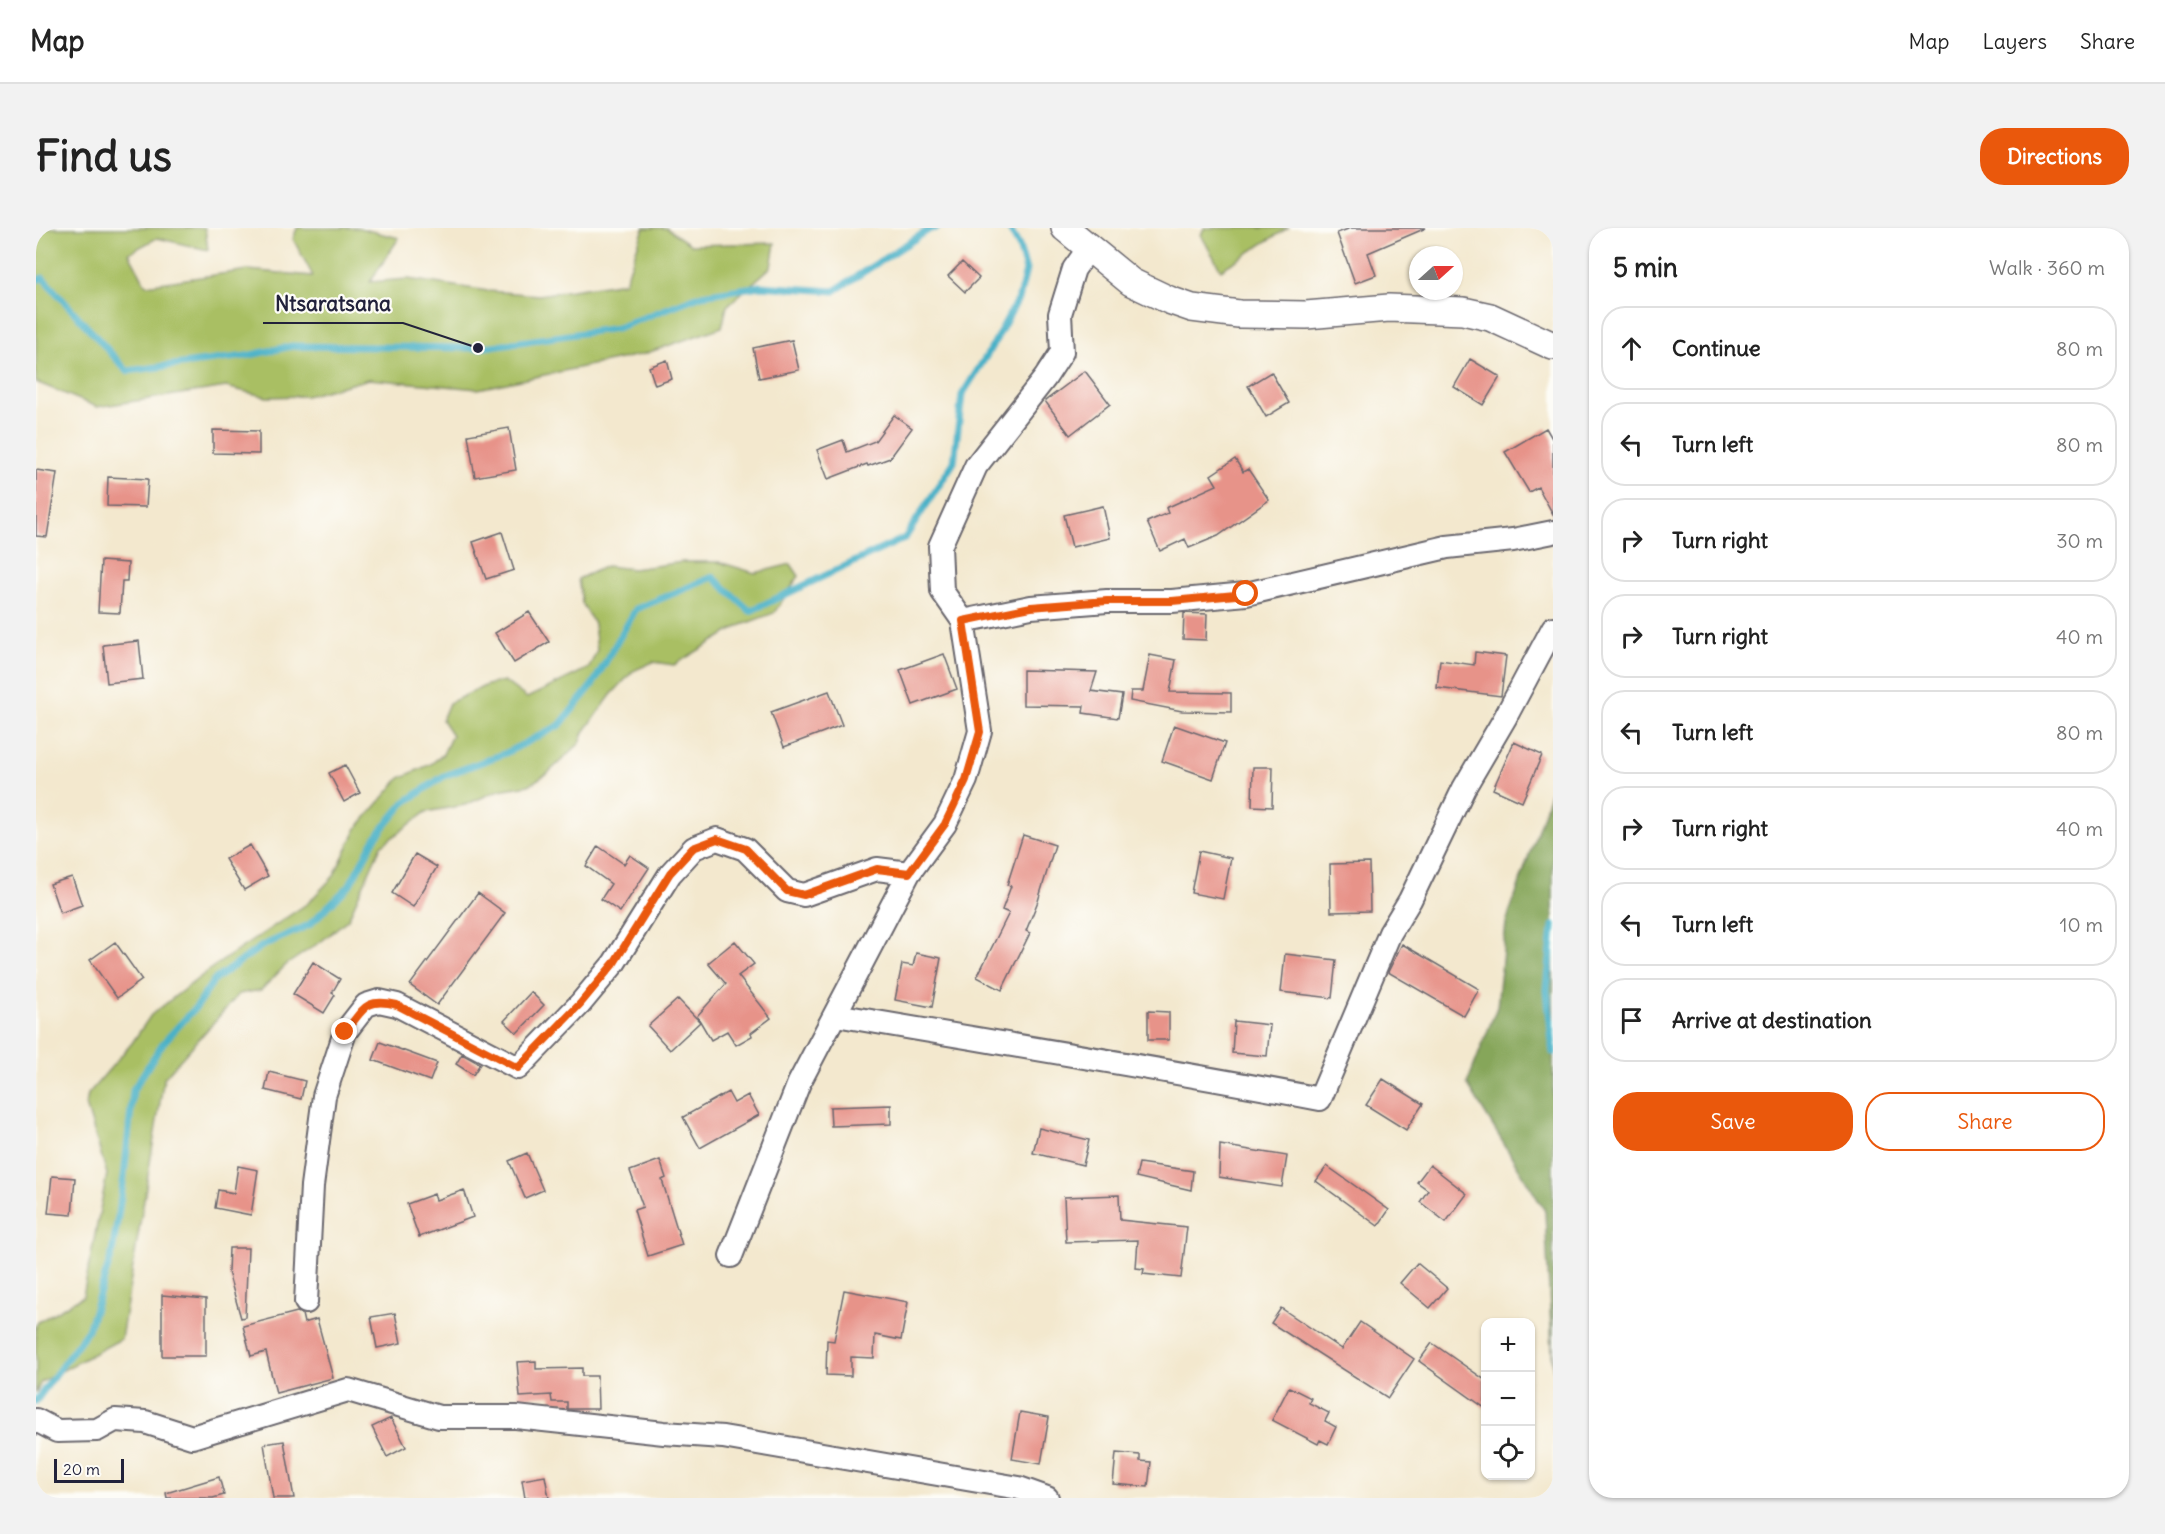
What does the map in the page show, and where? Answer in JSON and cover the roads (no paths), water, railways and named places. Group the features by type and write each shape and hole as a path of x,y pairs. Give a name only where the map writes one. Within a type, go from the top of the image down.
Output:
{"street":[{"path":"1065,228 1131,282 1192,308 1239,314 1306,315 1389,308 1463,311 1490,317 1553,346"},
{"path":"732,1256 800,1083 909,873 945,824 966,780 980,732 963,621 942,591 940,546 976,466 1045,378 1062,352 1060,314 1074,269 1089,248"},
{"path":"963,621 1031,607 1107,601 1172,601 1246,594 1447,547 1513,540 1553,532"},
{"path":"836,1015 1049,1053 1195,1075 1320,1099 1390,933 1410,900 1464,788 1505,718 1553,628"},
{"path":"306,1302 312,1186 324,1096 345,1032 366,1005 379,1001 397,1005 518,1068 580,1004 614,963 670,873 693,848 717,839 746,849 787,891 804,895 877,869 909,873"},
{"path":"36,1420 57,1431 97,1430 115,1420 145,1422 192,1437 348,1390 439,1417 516,1417 723,1437 1019,1488 1047,1498"}],"waterway":[{"path":"36,280 43,278 127,371 246,356 292,346 478,348 617,328 702,295 760,286 834,291 930,229 937,228"},
{"path":"36,1401 88,1330 112,1254 124,1177 133,1090 163,1043 197,1006 214,980 262,946 309,925 349,886 375,838 404,803 444,776 506,753 560,725 593,684 636,609 713,577 750,611 905,538 954,462 962,395 992,347 1020,295 1026,270 1019,246 1009,228"},
{"path":"1553,926 1547,990 1553,1053"}],"place":[{"name":"Ntsaratsana","path":"478,348"}]}
